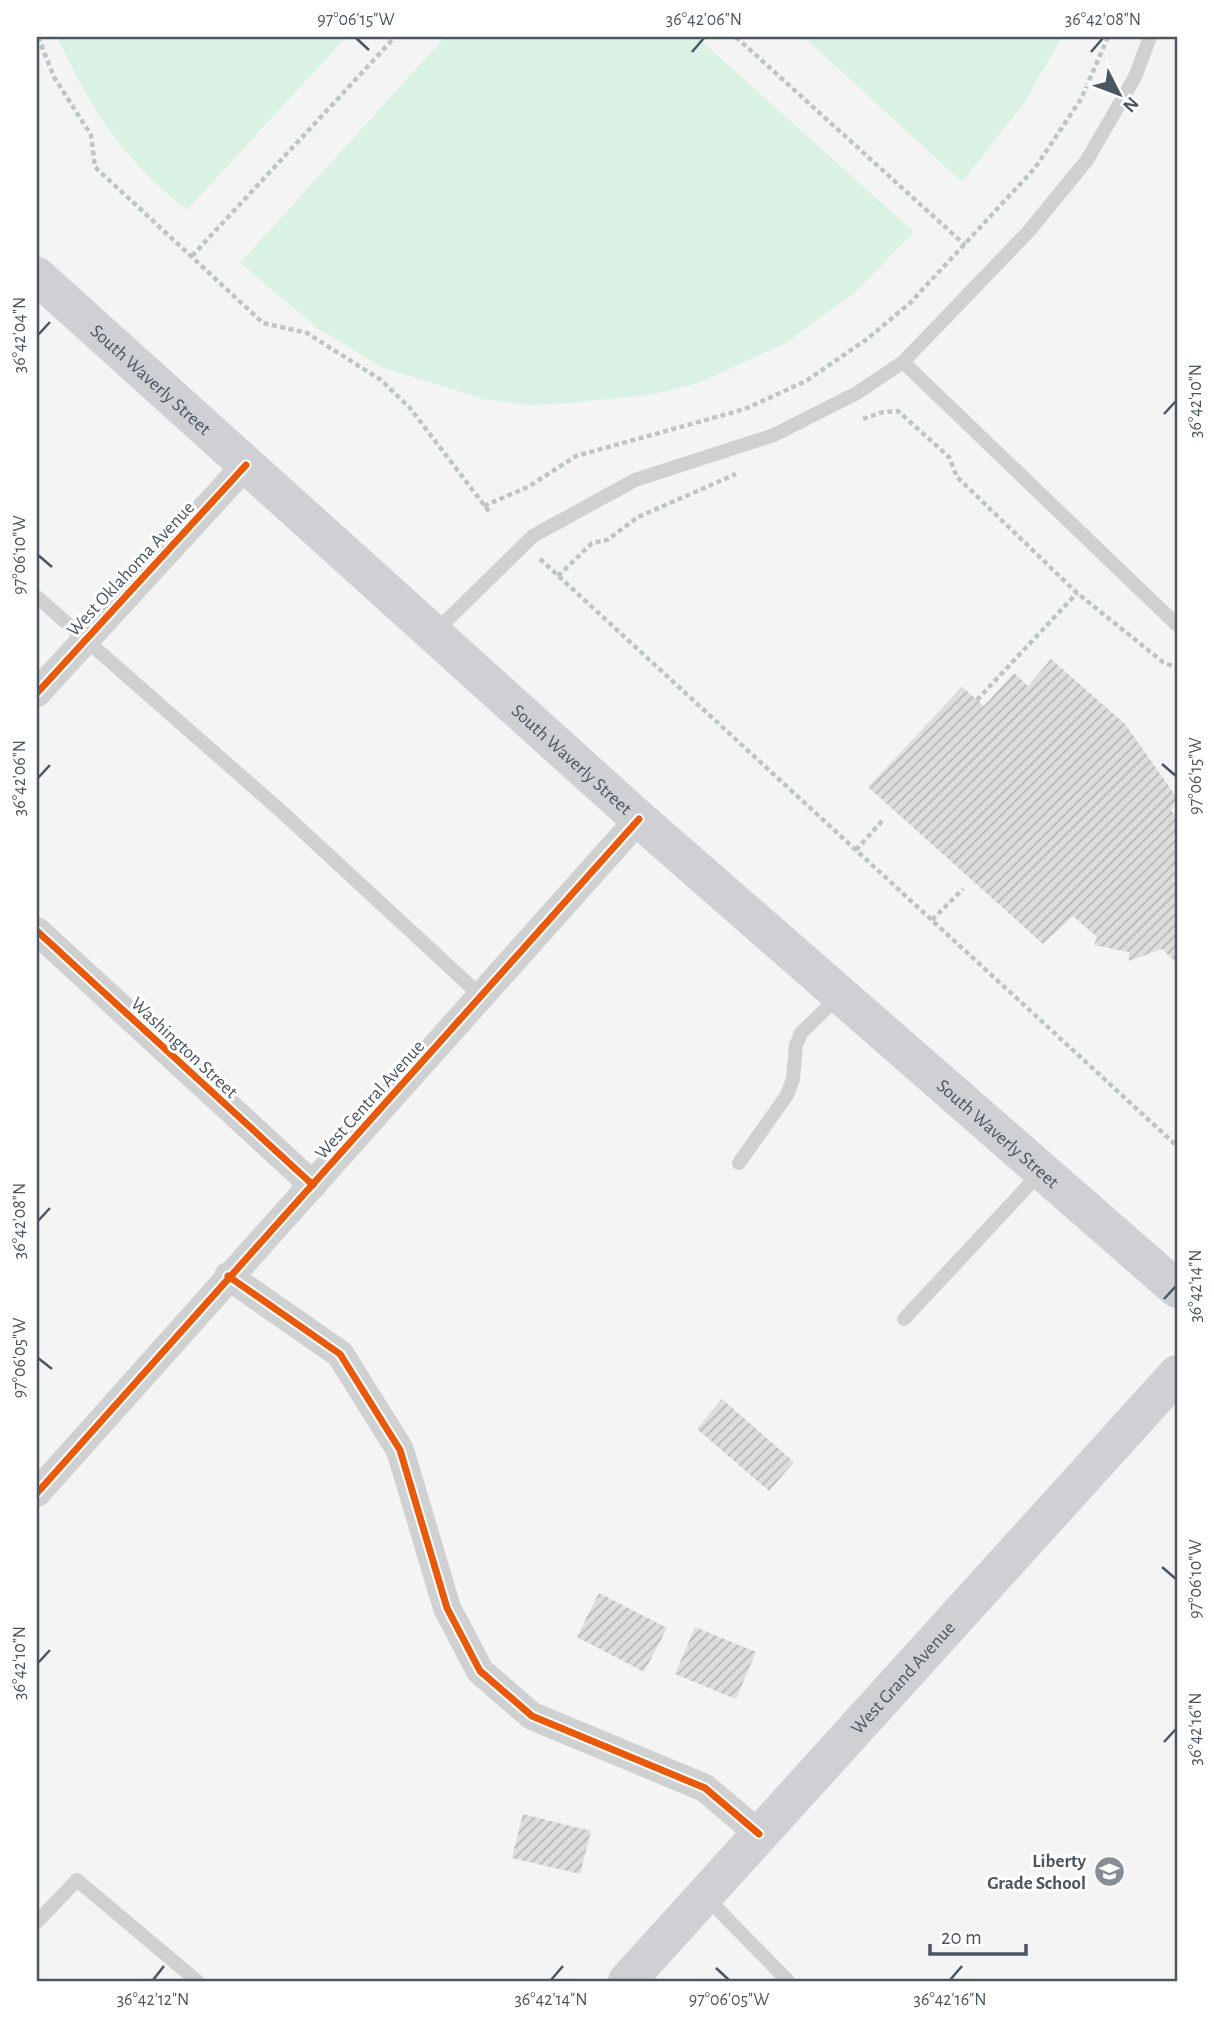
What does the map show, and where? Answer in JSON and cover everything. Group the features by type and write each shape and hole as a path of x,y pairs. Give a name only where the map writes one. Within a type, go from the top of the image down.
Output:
{"main road":[{"name":"South Waverly Street","path":"37,276 639,820 1177,1289"},
{"name":"West Grand Avenue","path":"627,1981 1177,1374"}],"street":[{"name":"West Oklahoma Avenue","path":"37,693 246,465"},
{"name":"West Central Avenue","path":"37,1493 228,1276 313,1185 639,820"},
{"name":"Washington Street","path":"37,931 313,1185"},
{"path":"228,1276 340,1354 400,1450 447,1608 480,1671 532,1716 705,1788 760,1834"}],"lane":[{"path":"433,634 533,536 635,480 774,435 856,393 903,362 1029,231 1087,160 1135,77 1150,37"},
{"path":"903,362 1177,625"},
{"path":"37,597 282,812 481,996"},
{"path":"739,1163 787,1095 793,1079 796,1045 801,1033 840,995"},
{"path":"904,1319 1042,1171"},
{"path":"37,1922 77,1880 197,1981"},
{"path":"704,1895 788,1981"}],"path":[{"path":"38,37 54,77 91,135 95,167 263,323 307,333 381,380 410,408 491,514"},
{"path":"192,256 395,37"},
{"path":"736,37 965,245"},
{"path":"484,506 528,487 576,456 745,408 806,382 867,339 910,303 1035,168 1081,99 1108,37"},
{"path":"857,422 883,412 898,411 949,457 957,477 1077,593 1163,662 1177,668"},
{"path":"558,576 592,543 607,540 638,517 748,469"},
{"path":"540,559 1177,1146"},
{"path":"977,700 1077,593"},
{"path":"856,850 883,820"},
{"path":"932,920 963,889"}],"green space":[{"path":"57,37 346,37 187,210 144,172 111,132 96,110"},
{"path":"445,37 697,37 914,232 854,293 784,344 698,383 656,394 528,405 483,399 381,367 319,329 240,263"},
{"path":"804,37 1062,37 1024,103 962,182"}],"building":[{"path":"1051,659 1125,724 1177,798 1171,811 1177,816 1177,963 1162,949 1129,961 1129,952 1094,945 1097,937 1073,916 1043,944 868,787 962,687 984,706 1014,673 1028,686"},
{"path":"722,1399 794,1462 769,1491 697,1429"},
{"path":"599,1593 667,1628 644,1672 577,1637"},
{"path":"695,1627 756,1652 736,1699 675,1674"},
{"path":"523,1814 591,1831 580,1874 512,1858"}],"cycle path":[{"path":"37,693 246,465"},
{"path":"37,1493 639,819"},
{"path":"37,931 313,1185"},
{"path":"228,1276 340,1354 400,1450 447,1608 480,1671 532,1716 705,1788 759,1834"}],"place":[{"name":"Liberty Grade School","path":"1109,1871"}]}
